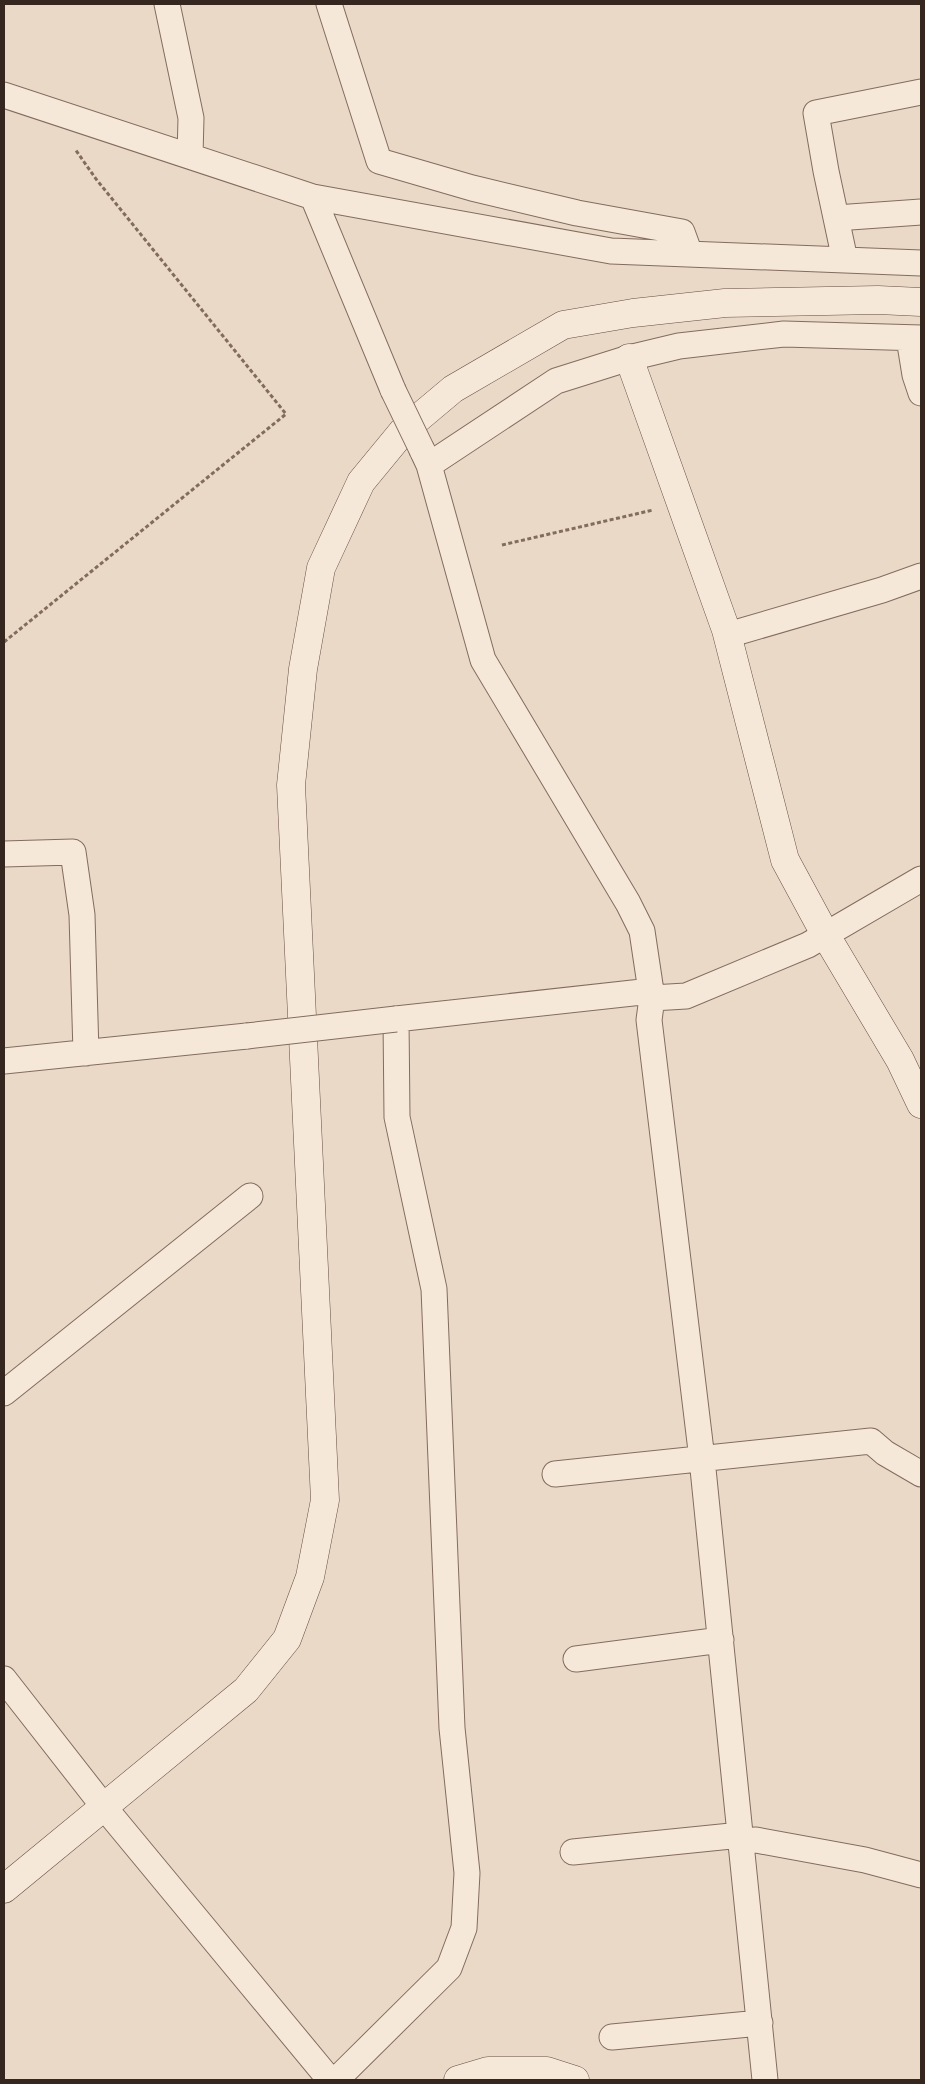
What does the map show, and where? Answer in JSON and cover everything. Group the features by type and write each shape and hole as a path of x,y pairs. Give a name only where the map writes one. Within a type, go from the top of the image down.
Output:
{"street":[{"path":"167,4 191,118 190,156"},
{"path":"329,4 379,161 472,188 577,213 682,232 690,254"},
{"path":"845,260 816,112 921,92"},
{"path":"4,94 313,197 612,252 921,263"},
{"path":"313,197 393,390 426,458 483,660 628,903 642,931 652,994 649,1020 702,1458 742,1838 765,2080"},
{"path":"836,218 921,212"},
{"path":"4,1889 246,1690 288,1639 312,1567 325,1500 291,785 303,669 320,568 361,482 404,431 452,389 563,325 633,313 725,303 878,300 921,302"},
{"path":"426,458 556,381 629,358 679,346 784,334 915,338 915,375 921,393"},
{"path":"629,358 728,635 785,860 825,934 900,1060 921,1104"},
{"path":"728,635 882,590 921,576"},
{"path":"4,854 73,852 82,915 86,1054"},
{"path":"4,1061 652,994 686,996 808,945 921,879"},
{"path":"336,2080 449,1968 464,1928 467,1873 452,1728 434,1290 397,1117 396,1020"},
{"path":"4,1393 250,1196"},
{"path":"555,1474 871,1441 884,1453 921,1474"},
{"path":"576,1659 721,1640"},
{"path":"4,1679 104,1807 330,2080"},
{"path":"573,1852 742,1838 856,1859 921,1875"},
{"path":"612,2037 760,2023"},
{"path":"458,2080 488,2071 547,2071 575,2080"}],"path":[{"path":"4,642 286,414 96,179 59,127 56,112"},
{"path":"502,545 654,510"}]}
